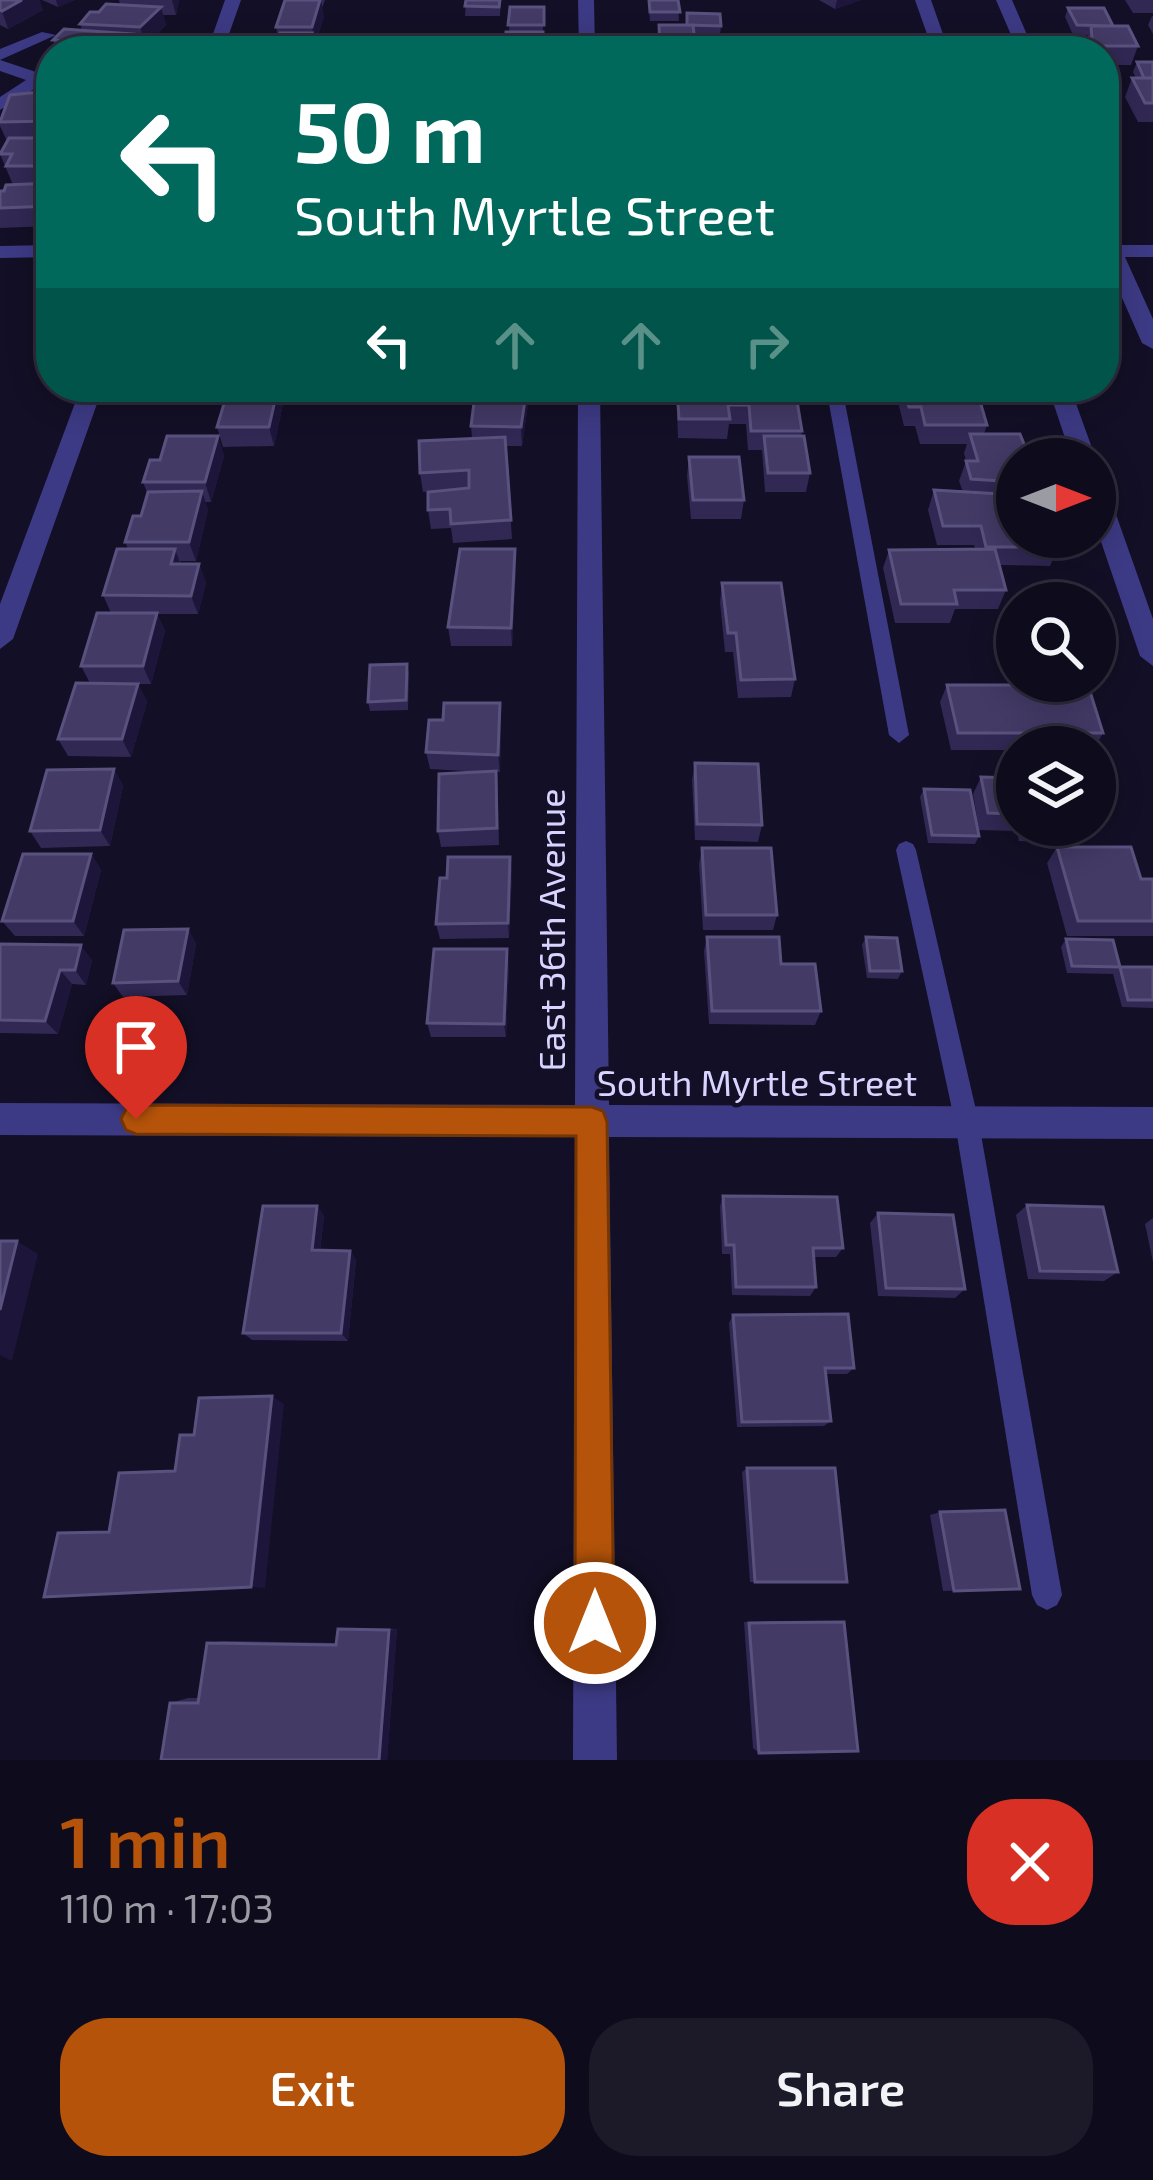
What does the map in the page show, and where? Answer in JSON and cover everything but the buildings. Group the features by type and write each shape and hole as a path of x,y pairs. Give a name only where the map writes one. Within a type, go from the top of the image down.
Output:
{"street":[{"path":"220,36 233,0"},
{"path":"586,0 587,36"},
{"path":"923,0 936,36"},
{"path":"1004,0 1020,36"},
{"path":"0,55 36,40"},
{"path":"0,64 36,79"},
{"path":"0,105 36,86"},
{"path":"1119,247 1153,251"},
{"path":"0,252 36,251"},
{"path":"1119,271 1153,343"},
{"path":"0,639 87,402"},
{"name":"East 36th Avenue","path":"589,402 595,1760"},
{"path":"1064,402 1077,438"},
{"path":"1116,549 1153,656"},
{"name":"South Myrtle Street","path":"0,1119 1153,1123"}],"lane":[{"path":"837,402 899,735"},
{"path":"907,850 967,1123 1047,1595"}],"route":[{"path":"136,1119 592,1122 595,1623"}]}
